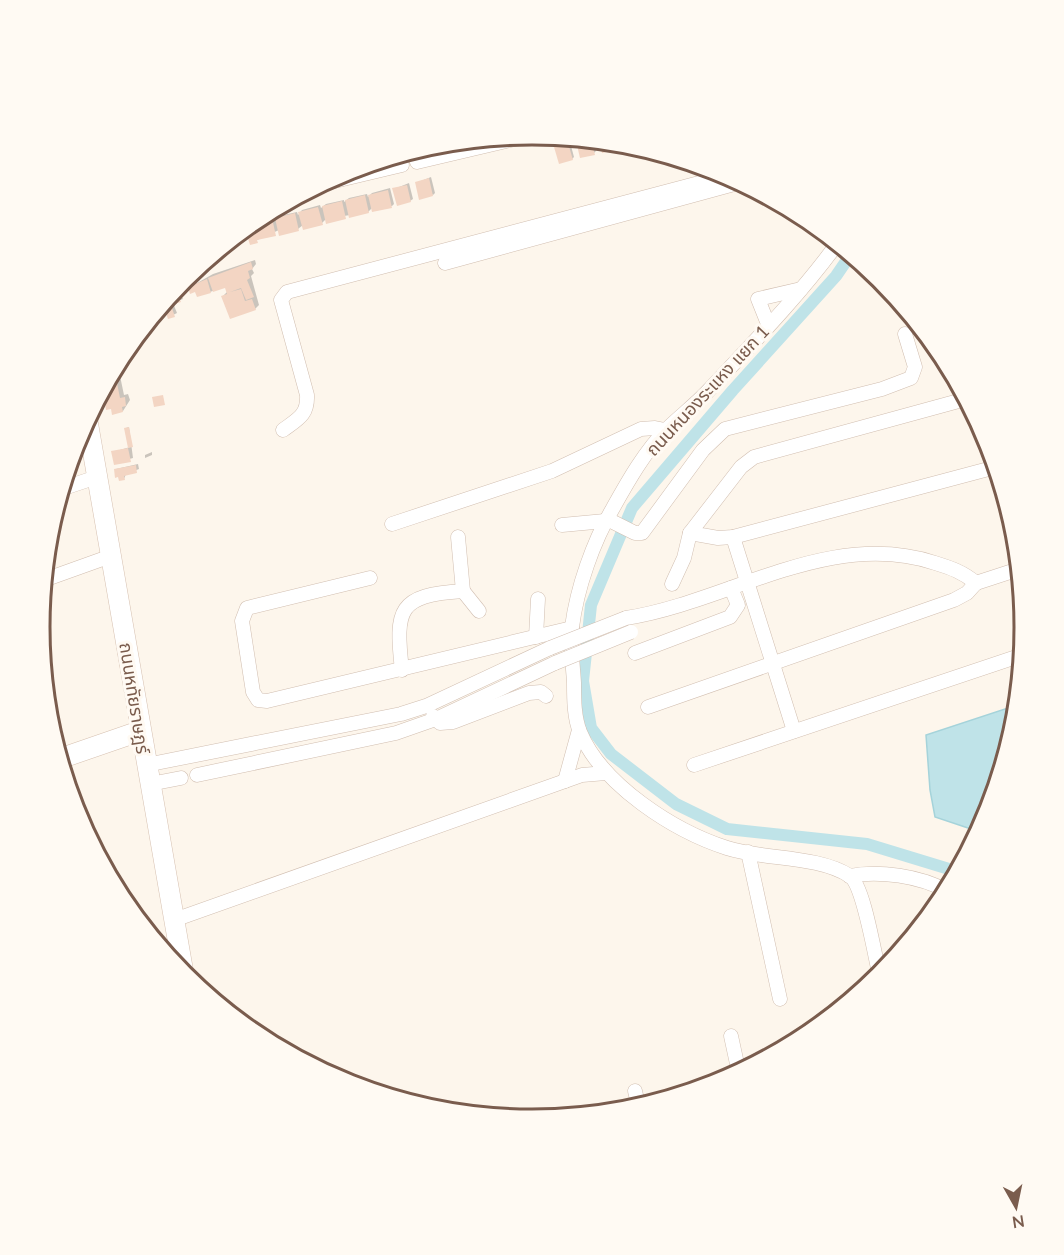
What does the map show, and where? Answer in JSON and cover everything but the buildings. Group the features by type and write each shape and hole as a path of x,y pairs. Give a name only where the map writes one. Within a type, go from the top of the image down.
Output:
{"main road":[{"name":"ถนนหทัยราษฎร์","path":"90,435 181,958"},
{"path":"67,756 140,731"}],"street":[{"path":"283,430 306,414 308,407 307,395 283,316 281,300 287,292 711,180"},
{"path":"444,262 727,187"},
{"name":"ถนนหนองระแหง แยก 1","path":"832,250 801,289 706,394 665,430 646,454 606,520 582,582 572,628 574,697 579,730 606,773 644,804 687,831 729,849 813,863 849,876"},
{"path":"768,324 758,299 801,289"},
{"path":"562,525 606,520 635,533 644,531 676,484 703,450 725,429 882,389 911,378 915,367 905,334"},
{"path":"672,584 684,558 690,533 741,467 754,456 958,401"},
{"path":"392,524 552,471 641,429 665,430"},
{"path":"690,533 718,538 733,537 988,468"},
{"path":"71,486 97,477"},
{"path":"458,537 463,591 479,611"},
{"path":"733,537 794,731"},
{"path":"146,765 401,714 426,706 549,648 626,618 656,613 748,581 843,555 888,552 919,558 963,573 976,583"},
{"path":"53,577 111,556"},
{"path":"648,707 954,600 967,593 976,583 1011,572"},
{"path":"370,578 247,608 242,621 253,692 258,700 267,701 572,628"},
{"path":"635,653 730,617 738,605 731,588"},
{"path":"402,670 399,627 400,616 405,608 417,599 435,593 463,591"},
{"path":"536,637 538,599"},
{"path":"197,775 396,733 436,719 555,663 631,632 656,613"},
{"path":"694,765 1013,658"},
{"path":"426,706 436,719 445,724 529,693 541,692 546,696"},
{"path":"565,781 579,730"},
{"path":"207,752 212,772"},
{"path":"174,920 582,775 606,773"},
{"path":"150,784 181,778"},
{"path":"748,852 780,999"},
{"path":"877,965 858,889 849,876 879,873 939,886"},
{"path":"731,1036 737,1064"},
{"path":"635,1091 637,1099"}],"water":[{"path":"1007,708 989,783 970,829 935,817 930,790 926,735"}],"waterway":[{"path":"846,262 836,276 733,390 632,508 591,605 583,681 591,728 611,754 676,804 727,829 867,844 950,870"}]}
